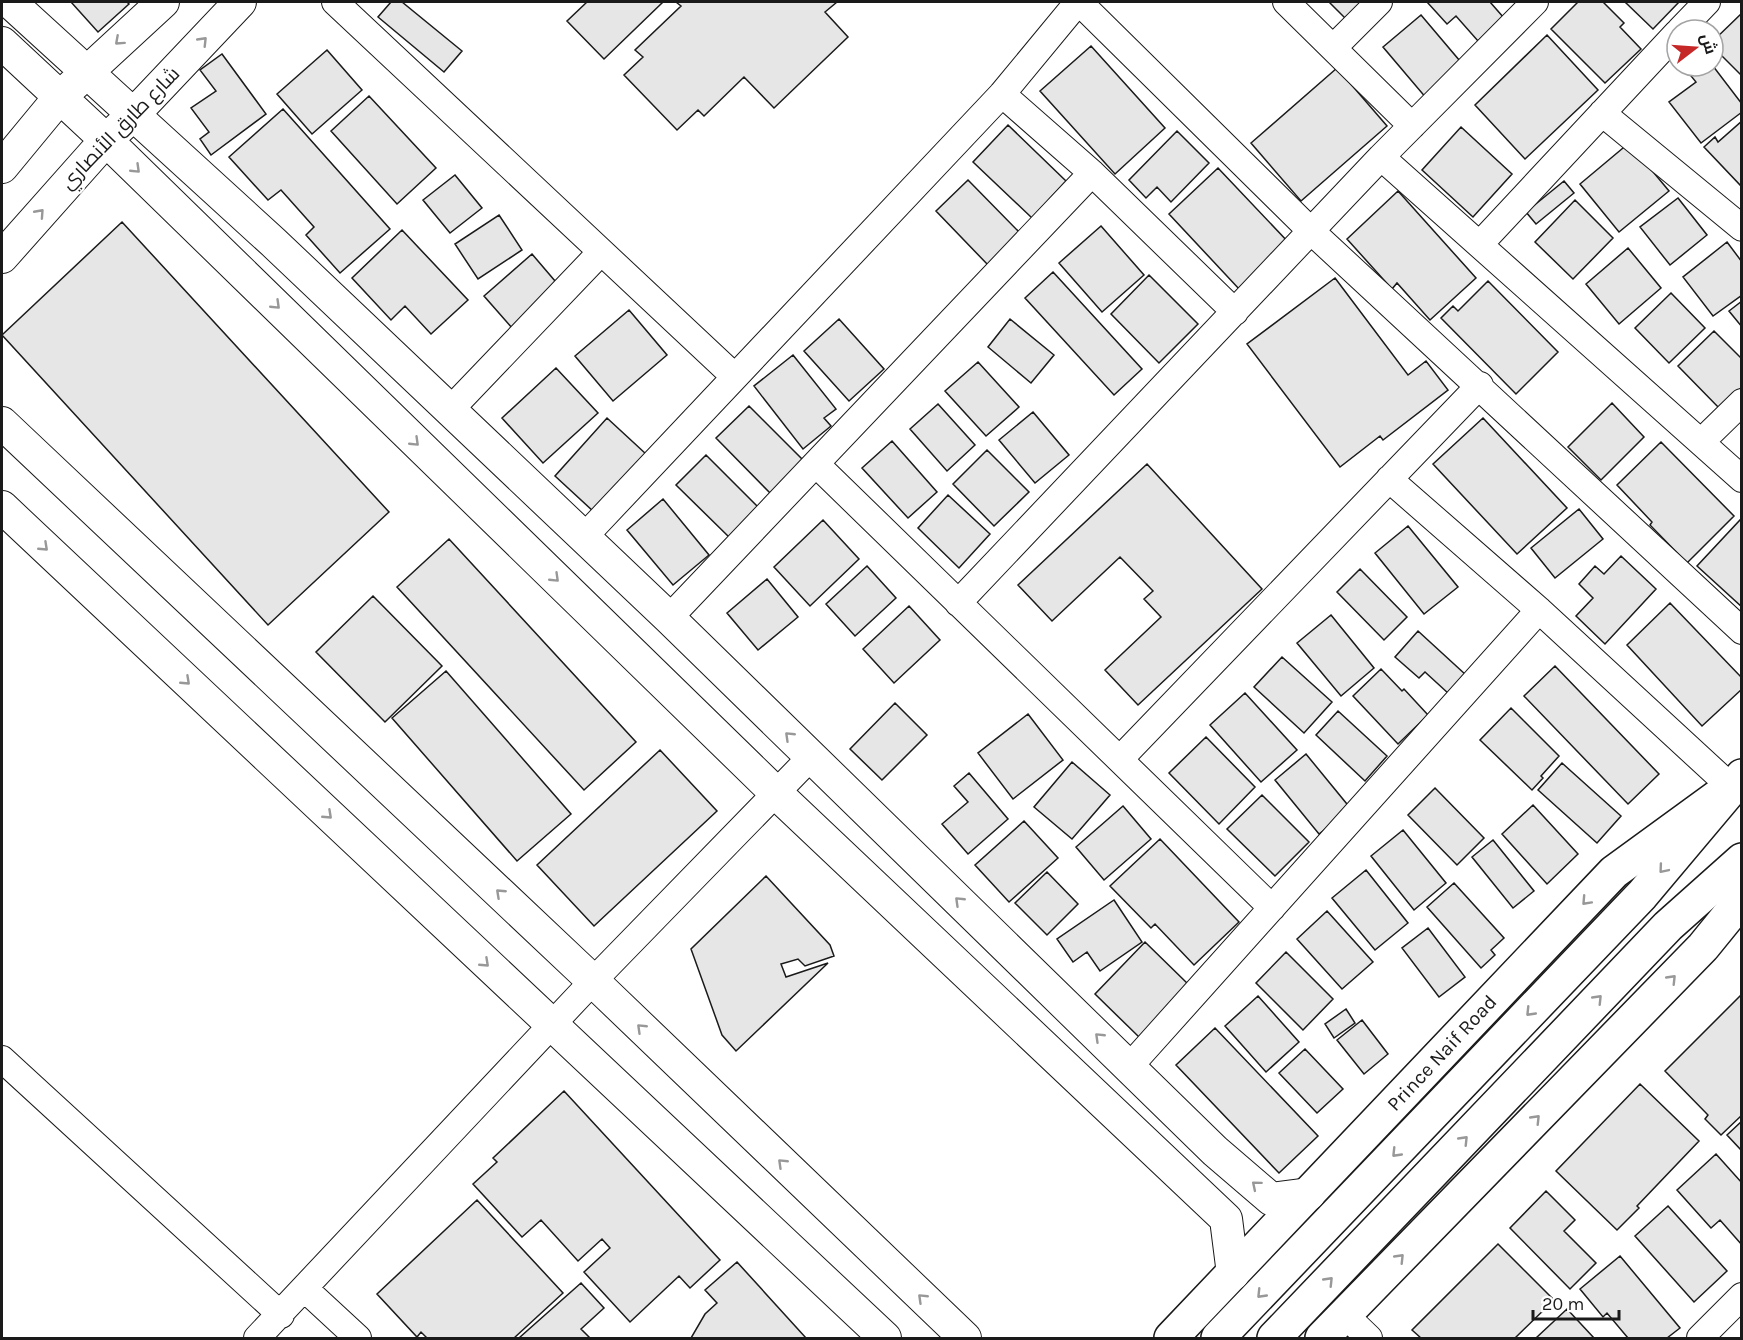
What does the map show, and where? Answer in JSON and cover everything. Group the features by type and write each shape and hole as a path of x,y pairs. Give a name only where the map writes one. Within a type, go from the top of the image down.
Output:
{"main road":[{"name":"Prince Naif Road","path":"1171,1338 1614,872 1736,782"},
{"name":"Prince Naif Road","path":"1218,1338 1642,895 1736,782"},
{"path":"1274,1338 1668,926 1742,860"},
{"path":"1334,1327 1702,947 1742,899"}],"street":[{"path":"10,2 273,242 584,537 1215,1150 1271,1198 1309,1194"},
{"path":"2,167 59,98 163,2"},
{"name":"شارع طارق الأنصاري","path":"2,257 106,140 133,115 240,2"},
{"path":"335,2 735,377"},
{"path":"584,537 1002,93 1078,2 1311,231 1742,631"},
{"path":"1286,2 1412,126"},
{"path":"1333,48 1379,2"},
{"path":"958,603 1381,157 1535,2"},
{"path":"1692,18 1707,2"},
{"path":"2,43 106,140 777,794 1226,1219 1233,1274"},
{"path":"1480,244 1665,46"},
{"path":"1002,93 1092,173 1235,312"},
{"path":"1602,113 1742,228"},
{"path":"1381,157 1742,479"},
{"path":"669,618 1092,173"},
{"path":"450,410 601,252"},
{"path":"1120,759 1480,386"},
{"path":"1701,442 1742,402"},
{"path":"2,423 593,981 965,1338"},
{"path":"816,464 1272,908"},
{"path":"1389,479 1736,782"},
{"path":"2,507 885,1338"},
{"path":"1130,1067 1539,610"},
{"path":"257,1338 593,981 811,757"},
{"path":"2,1059 281,1315"},
{"path":"305,1289 358,1338"},
{"path":"1700,1338 1742,1296"},
{"path":"1334,1327 1369,1338"}],"building":[{"path":"71,2 127,2 129,4 98,32"},
{"path":"391,2 402,2 462,51 444,72 378,17"},
{"path":"587,2 663,2 604,59 567,21"},
{"path":"676,2 837,2 825,12 848,37 774,108 744,77 704,116 698,110 677,130 624,75 643,57 635,50 681,6"},
{"path":"1329,2 1367,2 1348,21"},
{"path":"1427,2 1490,2 1504,18 1478,41 1456,16 1447,24"},
{"path":"1578,2 1603,2 1624,23 1620,27 1641,49 1605,83 1551,29"},
{"path":"1625,2 1679,2 1653,29"},
{"path":"1742,13 1742,76 1725,59 1725,29"},
{"path":"1421,15 1465,67 1427,99 1383,47"},
{"path":"1547,35 1598,90 1525,159 1475,105"},
{"path":"1091,46 1165,128 1115,174 1040,91"},
{"path":"327,50 362,90 312,134 277,94"},
{"path":"222,54 266,114 211,155 200,139 209,132 191,108 216,91 200,70"},
{"path":"1337,68 1387,126 1301,201 1251,143"},
{"path":"1693,78 1722,78 1742,104 1742,112 1701,143 1669,102 1696,82"},
{"path":"369,96 436,168 397,204 331,131"},
{"path":"283,109 390,229 340,273 306,235 314,227 281,190 268,200 229,157"},
{"path":"1742,121 1742,187 1704,147 1715,137 1718,142"},
{"path":"1008,125 1066,181 1032,218 973,162"},
{"path":"1461,127 1512,174 1473,217 1422,170"},
{"path":"1177,131 1209,163 1171,202 1157,187 1146,198 1129,180"},
{"path":"1629,143 1669,191 1619,232 1580,184"},
{"path":"1218,168 1290,244 1240,290 1169,214"},
{"path":"455,175 482,208 450,233 423,200"},
{"path":"968,180 1020,233 988,265 936,211"},
{"path":"1564,181 1574,193 1536,224 1526,212"},
{"path":"1398,191 1476,278 1430,320 1397,283 1392,289 1347,239"},
{"path":"1678,198 1707,235 1670,265 1640,227"},
{"path":"1575,200 1613,238 1573,279 1535,242"},
{"path":"499,215 522,250 478,279 455,244"},
{"path":"122,222 389,512 268,625 2,335"},
{"path":"1101,226 1144,275 1102,312 1059,263"},
{"path":"402,230 468,300 431,334 405,306 391,320 352,278"},
{"path":"1727,242 1742,262 1742,295 1713,316 1683,277"},
{"path":"1628,248 1661,288 1619,324 1586,284"},
{"path":"532,254 561,288 513,329 484,296"},
{"path":"1053,272 1142,369 1114,395 1025,298"},
{"path":"1149,275 1198,324 1159,363 1111,314"},
{"path":"1335,278 1408,375 1426,361 1448,390 1383,440 1380,436 1340,467 1247,344"},
{"path":"1488,281 1558,352 1516,394 1441,318 1453,306 1458,311"},
{"path":"1671,293 1705,328 1669,363 1635,328"},
{"path":"1742,301 1742,327 1729,311"},
{"path":"629,310 667,355 613,401 575,356"},
{"path":"839,319 884,369 849,401 804,351"},
{"path":"1010,319 1054,355 1031,383 988,347"},
{"path":"1714,331 1742,359 1742,387 1720,409 1678,366"},
{"path":"793,355 836,409 824,418 831,426 803,449 754,386"},
{"path":"978,362 1019,407 986,436 945,391"},
{"path":"556,368 598,413 543,463 502,418"},
{"path":"1612,403 1644,437 1601,480 1568,447"},
{"path":"938,404 975,445 947,471 910,429"},
{"path":"749,406 806,463 773,496 716,438"},
{"path":"1033,412 1069,455 1035,483 999,440"},
{"path":"607,418 646,454 594,512 555,476"},
{"path":"1483,418 1567,508 1517,554 1433,464"},
{"path":"892,441 937,492 908,518 862,468"},
{"path":"1661,442 1734,516 1687,563 1650,525 1652,522 1617,485"},
{"path":"987,450 1029,492 994,526 953,484"},
{"path":"706,455 760,509 730,538 676,485"},
{"path":"1147,464 1262,589 1138,705 1105,670 1161,617 1144,599 1153,591 1120,557 1052,621 1018,585"},
{"path":"948,495 990,534 959,568 918,528"},
{"path":"663,499 709,555 673,585 627,530"},
{"path":"1579,509 1603,539 1555,578 1531,548"},
{"path":"823,520 859,559 810,606 774,567"},
{"path":"1740,520 1742,521 1742,607 1697,566"},
{"path":"1408,526 1458,587 1424,614 1375,553"},
{"path":"449,539 636,742 584,790 397,587"},
{"path":"1621,556 1656,589 1605,644 1576,616 1593,598 1579,584 1595,566 1604,574"},
{"path":"867,566 896,598 855,636 826,604"},
{"path":"1360,569 1407,617 1384,640 1337,592"},
{"path":"767,579 798,617 758,650 727,613"},
{"path":"373,596 442,666 385,722 316,652"},
{"path":"1670,603 1742,678 1742,689 1702,726 1627,645"},
{"path":"909,606 940,640 894,683 863,649"},
{"path":"1331,615 1374,668 1341,696 1297,643"},
{"path":"1418,631 1466,675 1449,694 1425,672 1419,678 1395,657"},
{"path":"1282,657 1332,702 1304,733 1254,687"},
{"path":"1555,666 1659,774 1628,804 1524,696"},
{"path":"1381,669 1428,715 1398,744 1353,696"},
{"path":"446,671 571,814 517,861 392,718"},
{"path":"1245,693 1297,750 1261,782 1210,725"},
{"path":"895,703 927,735 882,780 850,749"},
{"path":"1511,708 1559,756 1532,790 1480,740"},
{"path":"1338,711 1387,756 1365,781 1316,735"},
{"path":"1028,714 1063,760 1013,799 978,753"},
{"path":"1206,737 1255,787 1219,824 1169,773"},
{"path":"660,750 717,811 594,926 537,865"},
{"path":"1306,754 1351,809 1319,834 1275,780"},
{"path":"1072,762 1110,795 1072,839 1034,807"},
{"path":"1562,763 1621,816 1597,843 1538,790"},
{"path":"969,773 1008,819 968,854 942,824 968,802 954,786"},
{"path":"1435,788 1484,838 1457,865 1408,815"},
{"path":"1262,795 1309,842 1275,876 1227,829"},
{"path":"1533,805 1578,854 1547,884 1502,834"},
{"path":"1123,806 1151,839 1104,880 1076,847"},
{"path":"1024,821 1058,858 1009,902 975,865"},
{"path":"1403,830 1446,883 1414,910 1371,856"},
{"path":"1160,839 1239,922 1194,965 1155,924 1151,928 1110,886"},
{"path":"1493,840 1534,891 1513,908 1472,857"},
{"path":"1366,870 1408,923 1375,950 1332,898"},
{"path":"1047,872 1078,904 1047,935 1015,903"},
{"path":"766,876 830,945 834,956 805,966 798,959 781,964 786,977 828,963 736,1051 722,1035 691,949"},
{"path":"1454,883 1504,938 1491,950 1495,955 1481,968 1427,907"},
{"path":"1114,900 1142,942 1100,971 1087,952 1073,962 1057,939"},
{"path":"1327,911 1373,962 1342,989 1297,939"},
{"path":"1428,928 1465,977 1439,997 1402,948"},
{"path":"1145,942 1189,985 1139,1037 1095,994"},
{"path":"1286,952 1333,999 1303,1030 1256,983"},
{"path":"1742,994 1742,1115 1721,1135 1705,1119 1708,1115 1665,1071"},
{"path":"1258,996 1299,1042 1266,1072 1225,1026"},
{"path":"1346,1009 1355,1023 1334,1038 1325,1024"},
{"path":"1362,1020 1388,1054 1364,1074 1337,1040"},
{"path":"1215,1028 1318,1136 1279,1173 1176,1065"},
{"path":"1305,1049 1343,1089 1317,1113 1279,1073"},
{"path":"1640,1084 1699,1141 1617,1230 1556,1171"},
{"path":"564,1091 720,1260 690,1288 679,1276 630,1322 584,1272 610,1248 602,1239 578,1261 541,1220 522,1237 473,1184 497,1162 493,1158"},
{"path":"1742,1121 1742,1151 1727,1135"},
{"path":"1716,1154 1742,1183 1742,1245 1720,1220 1711,1228 1677,1190"},
{"path":"1546,1191 1575,1220 1564,1231 1596,1263 1570,1289 1510,1228"},
{"path":"477,1200 563,1293 514,1338 427,1338 421,1332 417,1337 377,1294"},
{"path":"1668,1206 1727,1271 1694,1302 1635,1236"},
{"path":"1498,1244 1554,1300 1515,1338 1421,1338 1412,1330"},
{"path":"1620,1256 1680,1328 1667,1338 1628,1338 1607,1313 1603,1317 1580,1289"},
{"path":"737,1262 806,1338 691,1338 705,1314 717,1303 705,1290"},
{"path":"581,1283 604,1308 581,1329 590,1338 519,1338"},
{"path":"1567,1309 1594,1338 1536,1338"}]}
